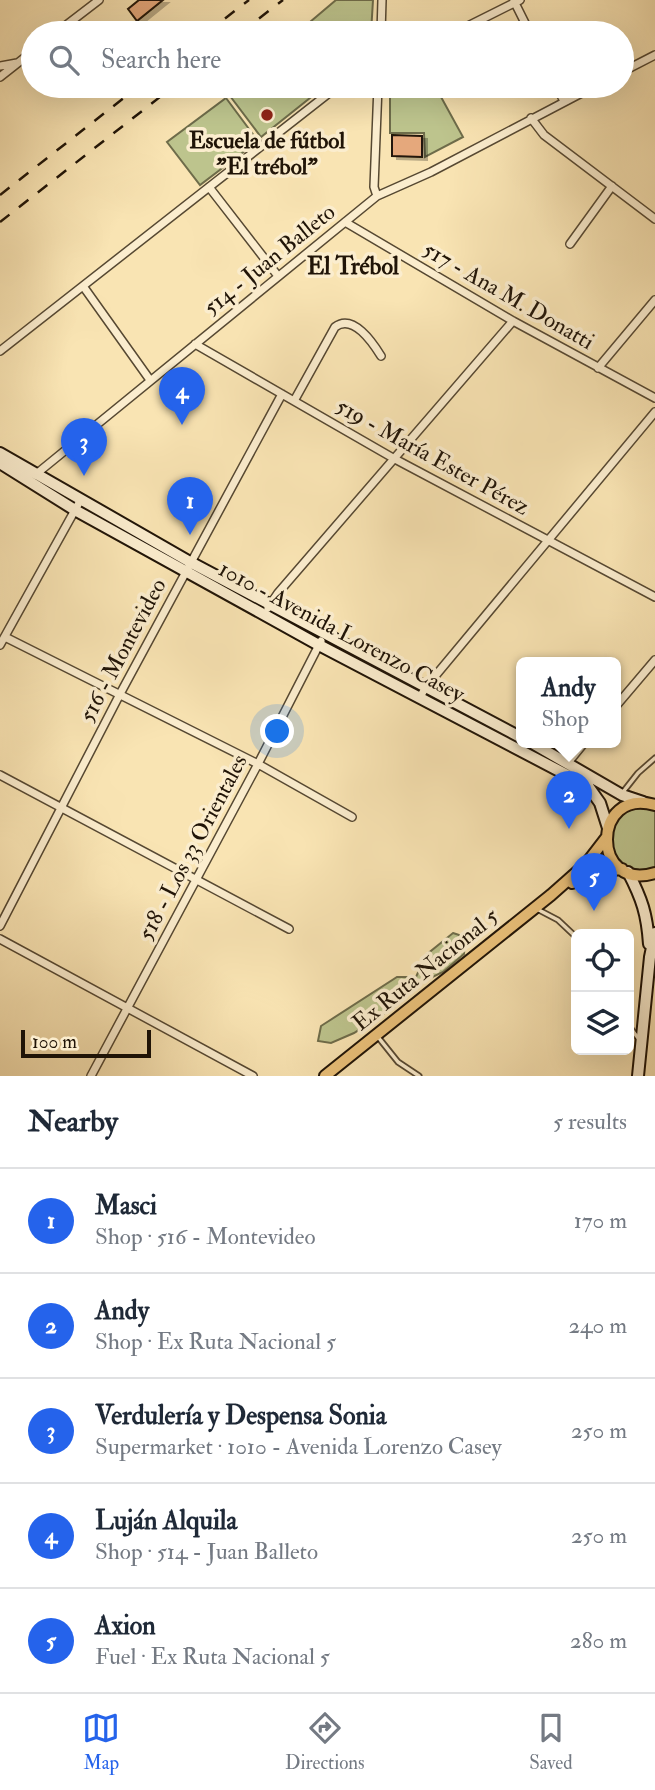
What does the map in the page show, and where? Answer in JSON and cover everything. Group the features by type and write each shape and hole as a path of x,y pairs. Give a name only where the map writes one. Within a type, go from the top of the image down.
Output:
{"main road":[{"name":"1010 - Avenida Lorenzo Casey","path":"0,453 77,505 188,567 516,741"},
{"name":"1010 - Avenida Lorenzo Casey","path":"0,463 34,478"},
{"name":"1010 - Avenida Lorenzo Casey","path":"423,692 516,735"},
{"name":"1010 - Avenida Lorenzo Casey","path":"530,748 622,794 652,804"},
{"name":"1010 - Avenida Lorenzo Casey","path":"539,748 594,792 604,814 607,833"},
{"name":"Ex Ruta Nacional 5","path":"326,1076 551,895 586,863 607,833 611,821 622,809 637,803 652,804"},
{"path":"607,833 610,857 625,871 647,915 650,957"},
{"name":"Ex Ruta Nacional 5","path":"551,895 593,872 625,871 640,875 655,873"},
{"path":"638,1076 650,957 655,933"}],"street":[{"path":"72,21 99,0"},
{"path":"381,21 382,0"},
{"path":"477,21 516,1 525,21"},
{"path":"634,66 655,55"},
{"path":"0,77 21,61"},
{"path":"0,66 18,63"},
{"path":"0,351 323,98"},
{"path":"377,196 374,187 378,98"},
{"path":"562,98 564,102"},
{"name":"514 - Juan Balleto","path":"34,478 377,196 431,172 572,98"},
{"path":"531,118 544,135 655,219"},
{"path":"570,244 612,186"},
{"path":"209,187 278,276"},
{"name":"517 - Ana M. Donatti","path":"345,222 513,321 655,398"},
{"path":"83,286 150,380"},
{"path":"598,368 655,300"},
{"path":"267,610 393,458 513,321"},
{"path":"294,401 335,327 340,323 346,323 364,333 381,356"},
{"name":"519 - María Ester Pérez","path":"195,344 393,458 655,597"},
{"name":"516 - Montevideo","path":"0,926 60,807 282,394"},
{"path":"423,692 655,412"},
{"path":"0,645 77,505"},
{"path":"5,637 258,764 352,817"},
{"name":"518 - Los 33 Orientales","path":"91,1076 322,640"},
{"path":"621,700 655,660"},
{"path":"566,767 580,748"},
{"path":"0,775 289,929"},
{"path":"0,939 253,1076"}],"lane":[{"path":"622,794 638,773 655,758"},
{"path":"535,908 558,920 571,932"},
{"path":"634,1032 642,1042"},
{"path":"377,1035 398,1062 419,1076"}],"green space":[{"path":"336,0 373,0 372,21 311,21"},
{"path":"226,98 258,141 200,185 167,142"},
{"path":"232,98 310,98 261,137"},
{"path":"390,98 442,98 463,137 425,157 424,133 390,133"},
{"path":"633,808 655,809 655,869 640,870 627,866 618,859 612,849 613,827 621,816"},
{"path":"453,933 465,937 464,954 443,972 422,982 394,1007 354,1033 331,1043 318,1041 321,1026 397,977 416,977 426,955"}],"building":[{"path":"139,0 163,0 137,21 128,9"},
{"path":"392,135 422,136 422,157 392,156"}],"railway":[{"path":"222,21 249,0"},
{"path":"256,21 283,0"},
{"path":"0,195 124,98"},
{"path":"0,222 159,98"}],"place":[{"name":"Escuela de fútbol \"El trébol\"","path":"267,115"},
{"name":"Luján Alquila","path":"182,425"},
{"name":"Verdulería y Despensa Sonia","path":"84,476"},
{"name":"Masci","path":"190,535"},
{"name":"Andy","path":"569,829"},
{"name":"Axion","path":"594,911"}],"district":[{"name":"El Trébol","path":"353,266"}]}
